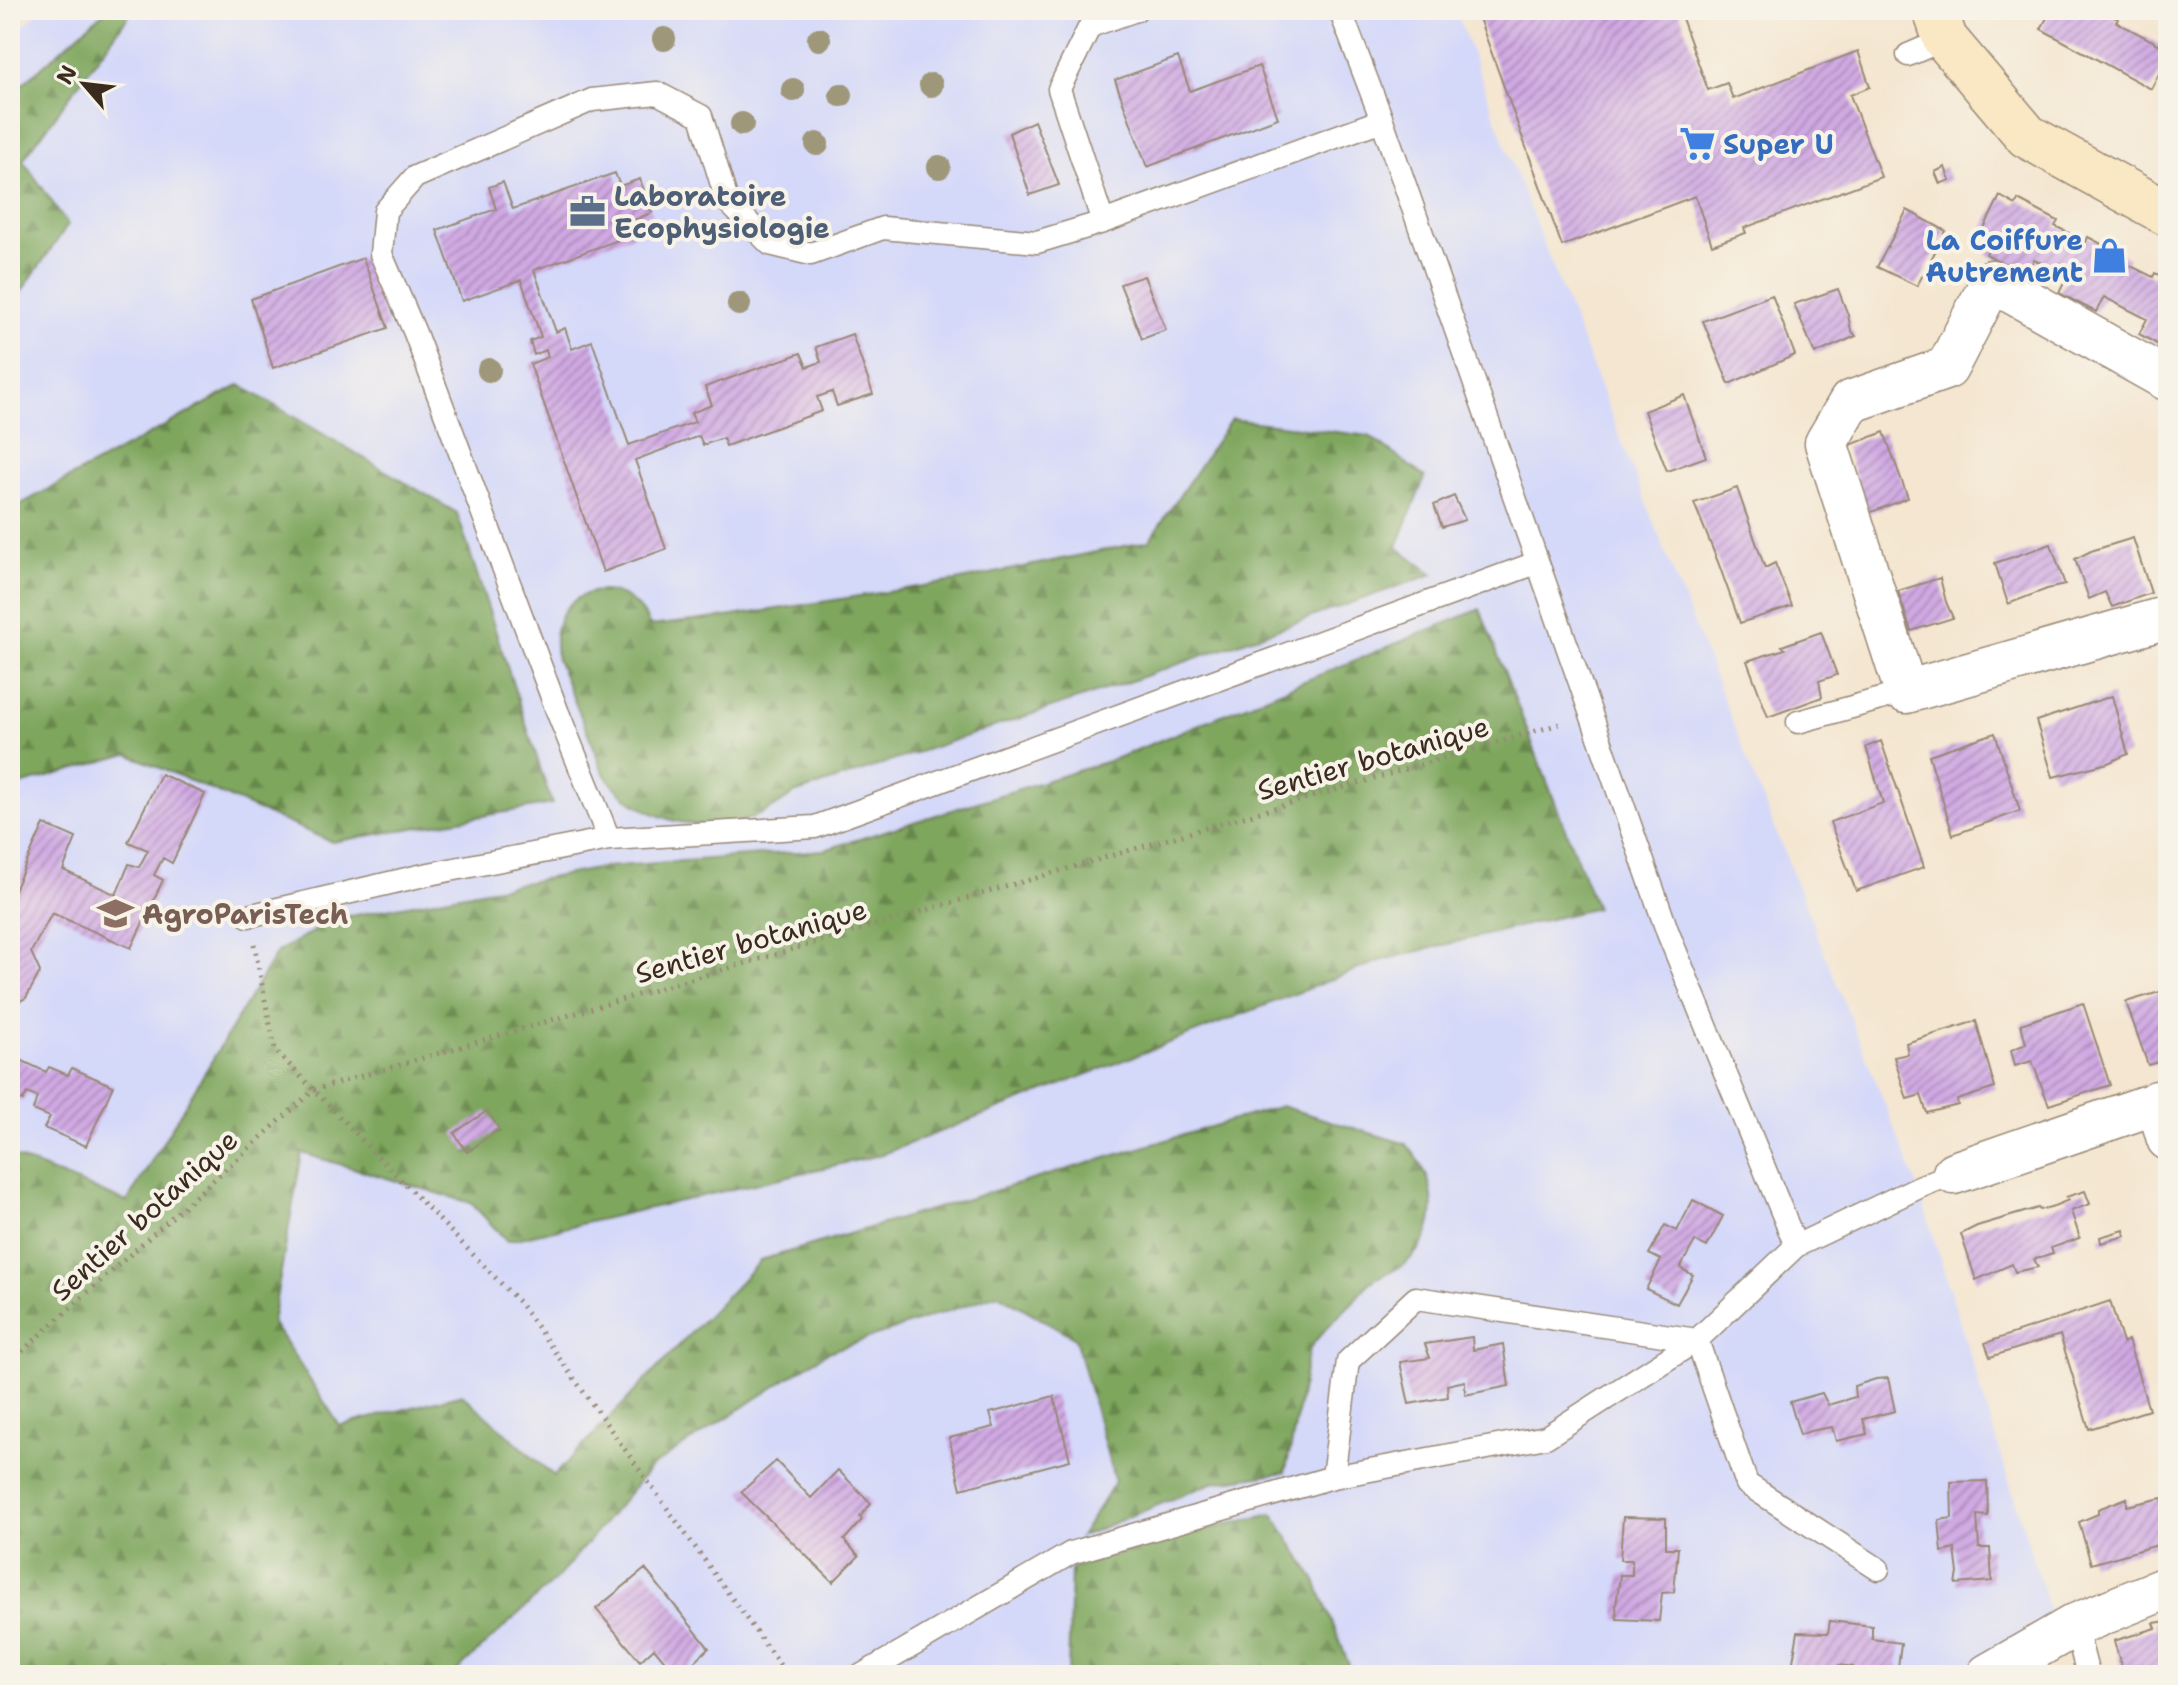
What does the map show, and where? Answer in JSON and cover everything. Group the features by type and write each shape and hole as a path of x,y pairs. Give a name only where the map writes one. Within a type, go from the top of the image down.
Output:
{"street":[{"path":"1929,35 2027,136 2168,214"},
{"path":"2168,380 1992,281 1947,368 1850,402 1826,443 1906,692 2168,617"},
{"path":"1954,1173 2164,1113"},
{"path":"1988,1675 2075,1625 2168,1587"}],"lane":[{"path":"1103,222 1059,89 1090,26 1136,10"},
{"path":"1340,10 1382,120 1668,933 1796,1246"},
{"path":"609,839 415,333 381,254 385,211 415,177 592,100 657,93 701,116 727,201 770,244 811,254 883,228 1037,242 1103,222 1382,120"},
{"path":"248,916 424,875 609,839 815,827 1536,563"},
{"path":"1798,722 1906,692"},
{"path":"862,1675 1071,1553 1333,1477 1546,1437 1697,1340 1796,1246 1954,1173"},
{"path":"1333,1477 1348,1361 1416,1298 1697,1340"},
{"path":"1697,1340 1747,1484 1878,1569"},
{"path":"2075,1625 2088,1675"}],"path":[{"name":"Sentier botanique","path":"10,1362 314,1090 1591,715"},
{"path":"248,916 275,1050 519,1302 787,1675"}],"shaded area":[{"path":"41,10 1456,10 1520,184 1918,1187 2050,1613 1956,1675 10,1675 10,37"}],"green space":[{"path":"106,10 133,10 23,160 68,225 19,295 10,294 10,95"},
{"path":"240,385 457,513 552,804 332,842 128,754 10,788 10,510"},
{"path":"1231,419 1369,436 1425,477 1397,547 1433,574 1125,683 794,794 763,813 733,823 693,824 655,814 621,793 605,774 557,660 555,636 561,617 571,603 586,594 603,591 621,595 637,607 650,626 956,581 1149,541"},
{"path":"1480,609 1596,908 1382,960 880,1155 507,1241 471,1203 302,1153 272,1322 340,1426 462,1394 554,1476 761,1260 1281,1106 1406,1144 1425,1172 1430,1188 1433,1204 1427,1235 1406,1263 1368,1284 1311,1347 1285,1472 1212,1483 1080,1537 1115,1482 1075,1338 998,1294 828,1352 651,1467 560,1575 453,1675 10,1675 10,1155 127,1202 277,952 334,919 606,867 824,850 1112,760"},
{"path":"1273,1514 1316,1581 1353,1675 1068,1675 1071,1568 1194,1532"}],"building":[{"name":"Super U","path":"1476,10 1679,10 1708,90 1727,83 1733,99 1858,51 1870,87 1850,95 1881,177 1744,228 1746,233 1712,245 1695,196 1562,246"},
{"path":"2051,10 2101,10 2118,19 2116,22 2168,49 2168,57 2151,89 2041,29"},
{"path":"1178,57 1190,91 1259,66 1278,118 1147,167 1115,80"},
{"path":"1034,121 1059,185 1030,195 1009,133"},
{"path":"1945,167 1950,180 1940,184 1935,172"},
{"path":"615,173 620,186 640,179 652,213 633,220 638,233 534,270 556,332 565,328 572,349 592,341 629,445 695,422 691,413 712,405 705,387 801,353 807,367 821,362 816,347 852,334 873,394 837,406 832,392 817,397 822,411 726,446 723,438 703,445 699,436 635,460 666,549 603,572 530,364 548,357 546,350 534,355 530,341 541,337 521,280 462,301 437,230 496,209 489,187 503,182 513,209"},
{"path":"2000,196 2016,205 2018,200 2058,221 2055,226 2086,242 2088,237 2128,258 2125,263 2153,277 2155,273 2168,279 2168,350 2139,334 2147,319 2104,297 2096,312 2059,293 2067,277 2034,259 2025,275 1986,254 1994,238 1982,232"},
{"path":"1907,210 1946,231 1917,286 1877,267"},
{"path":"363,258 388,328 273,368 251,299"},
{"path":"1144,276 1166,330 1142,339 1120,284"},
{"path":"1838,289 1851,330 1856,336 1815,354 1794,304"},
{"path":"1772,295 1795,355 1729,384 1703,321"},
{"path":"1684,395 1706,457 1667,471 1644,411"},
{"path":"1884,432 1908,498 1869,513 1845,447"},
{"path":"1737,488 1765,568 1775,563 1792,606 1740,623 1694,503"},
{"path":"1454,496 1465,520 1442,527 1434,505"},
{"path":"2133,538 2151,593 2112,607 2105,592 2089,599 2075,559"},
{"path":"2051,544 2065,585 2008,604 1995,563"},
{"path":"1940,578 1953,618 1911,631 1898,591"},
{"path":"1821,632 1837,675 1819,681 1822,697 1768,717 1747,661 1785,649 1782,646"},
{"path":"2112,696 2128,754 2108,763 2053,777 2036,721"},
{"path":"1995,733 2020,811 1953,835 1929,755"},
{"path":"1881,741 1924,867 1856,891 1830,822 1883,803 1866,747"},
{"path":"161,774 205,794 172,863 163,858 154,875 163,880 131,948 52,913 31,952 40,972 26,998 10,1006 10,899 44,824 76,838 63,870 116,895 129,864 139,867 148,850 128,842"},
{"path":"2168,991 2168,1059 2148,1065 2126,1002"},
{"path":"2083,1003 2110,1085 2049,1105 2032,1061 2015,1066 2011,1050 2026,1044 2021,1024"},
{"path":"1976,1021 1995,1088 1957,1100 1958,1105 1927,1113 1921,1095 1907,1099 1894,1057 1908,1054 1906,1043"},
{"path":"10,1055 46,1072 49,1067 68,1075 72,1068 113,1086 86,1146 44,1128 50,1117 33,1110 37,1097 27,1093 23,1101 10,1095"},
{"path":"487,1111 499,1129 467,1152 454,1133"},
{"path":"2085,1191 2090,1204 2071,1211 2080,1238 2051,1248 2053,1253 2034,1259 2038,1267 2015,1272 2012,1264 1976,1280 1961,1234 1977,1226 2054,1206 2069,1200 2066,1197"},
{"path":"1693,1200 1723,1216 1707,1247 1695,1241 1680,1268 1693,1275 1677,1304 1646,1289 1661,1260 1649,1254 1665,1225 1677,1231"},
{"path":"2124,1230 2125,1236 2101,1243 2100,1237"},
{"path":"2110,1301 2123,1343 2128,1340 2149,1410 2089,1429 2060,1335 1990,1357 1985,1343"},
{"path":"1472,1337 1473,1350 1503,1344 1509,1386 1465,1395 1465,1381 1447,1385 1448,1397 1409,1404 1400,1362 1430,1358 1425,1344"},
{"path":"1888,1378 1895,1411 1863,1419 1867,1434 1836,1441 1832,1427 1800,1435 1790,1402 1822,1393 1828,1405 1855,1397 1854,1386"},
{"path":"1054,1396 1070,1460 961,1489 949,1438 994,1427 990,1413"},
{"path":"776,1461 811,1498 838,1470 871,1503 860,1517 862,1520 844,1540 859,1556 833,1582 741,1492"},
{"path":"1987,1481 1988,1516 1977,1515 1979,1548 1990,1548 1992,1581 1956,1584 1955,1549 1942,1552 1939,1520 1952,1518 1951,1482"},
{"path":"2127,1498 2127,1506 2162,1498 2168,1513 2168,1538 2160,1539 2161,1544 2091,1564 2079,1522 2098,1514 2098,1509"},
{"path":"1623,1517 1666,1518 1666,1548 1678,1548 1674,1592 1662,1593 1659,1621 1617,1619 1620,1575 1632,1575 1632,1560 1620,1560"},
{"path":"645,1569 709,1648 680,1675 676,1675 654,1648 640,1661 596,1609"},
{"path":"1830,1621 1872,1626 1872,1639 1901,1643 1897,1675 1854,1675 1853,1667 1839,1665 1837,1675 1791,1673 1798,1632 1828,1633"},
{"path":"2168,1621 2168,1675 2124,1675 2114,1641 2156,1628 2154,1623"}],"place":[{"name":"Super U","path":"1697,144"},
{"name":"Laboratoire Ecophysiologie","path":"588,212"},
{"name":"La Coiffure Autrement","path":"2109,256"},
{"name":"AgroParisTech","path":"116,914"}]}
